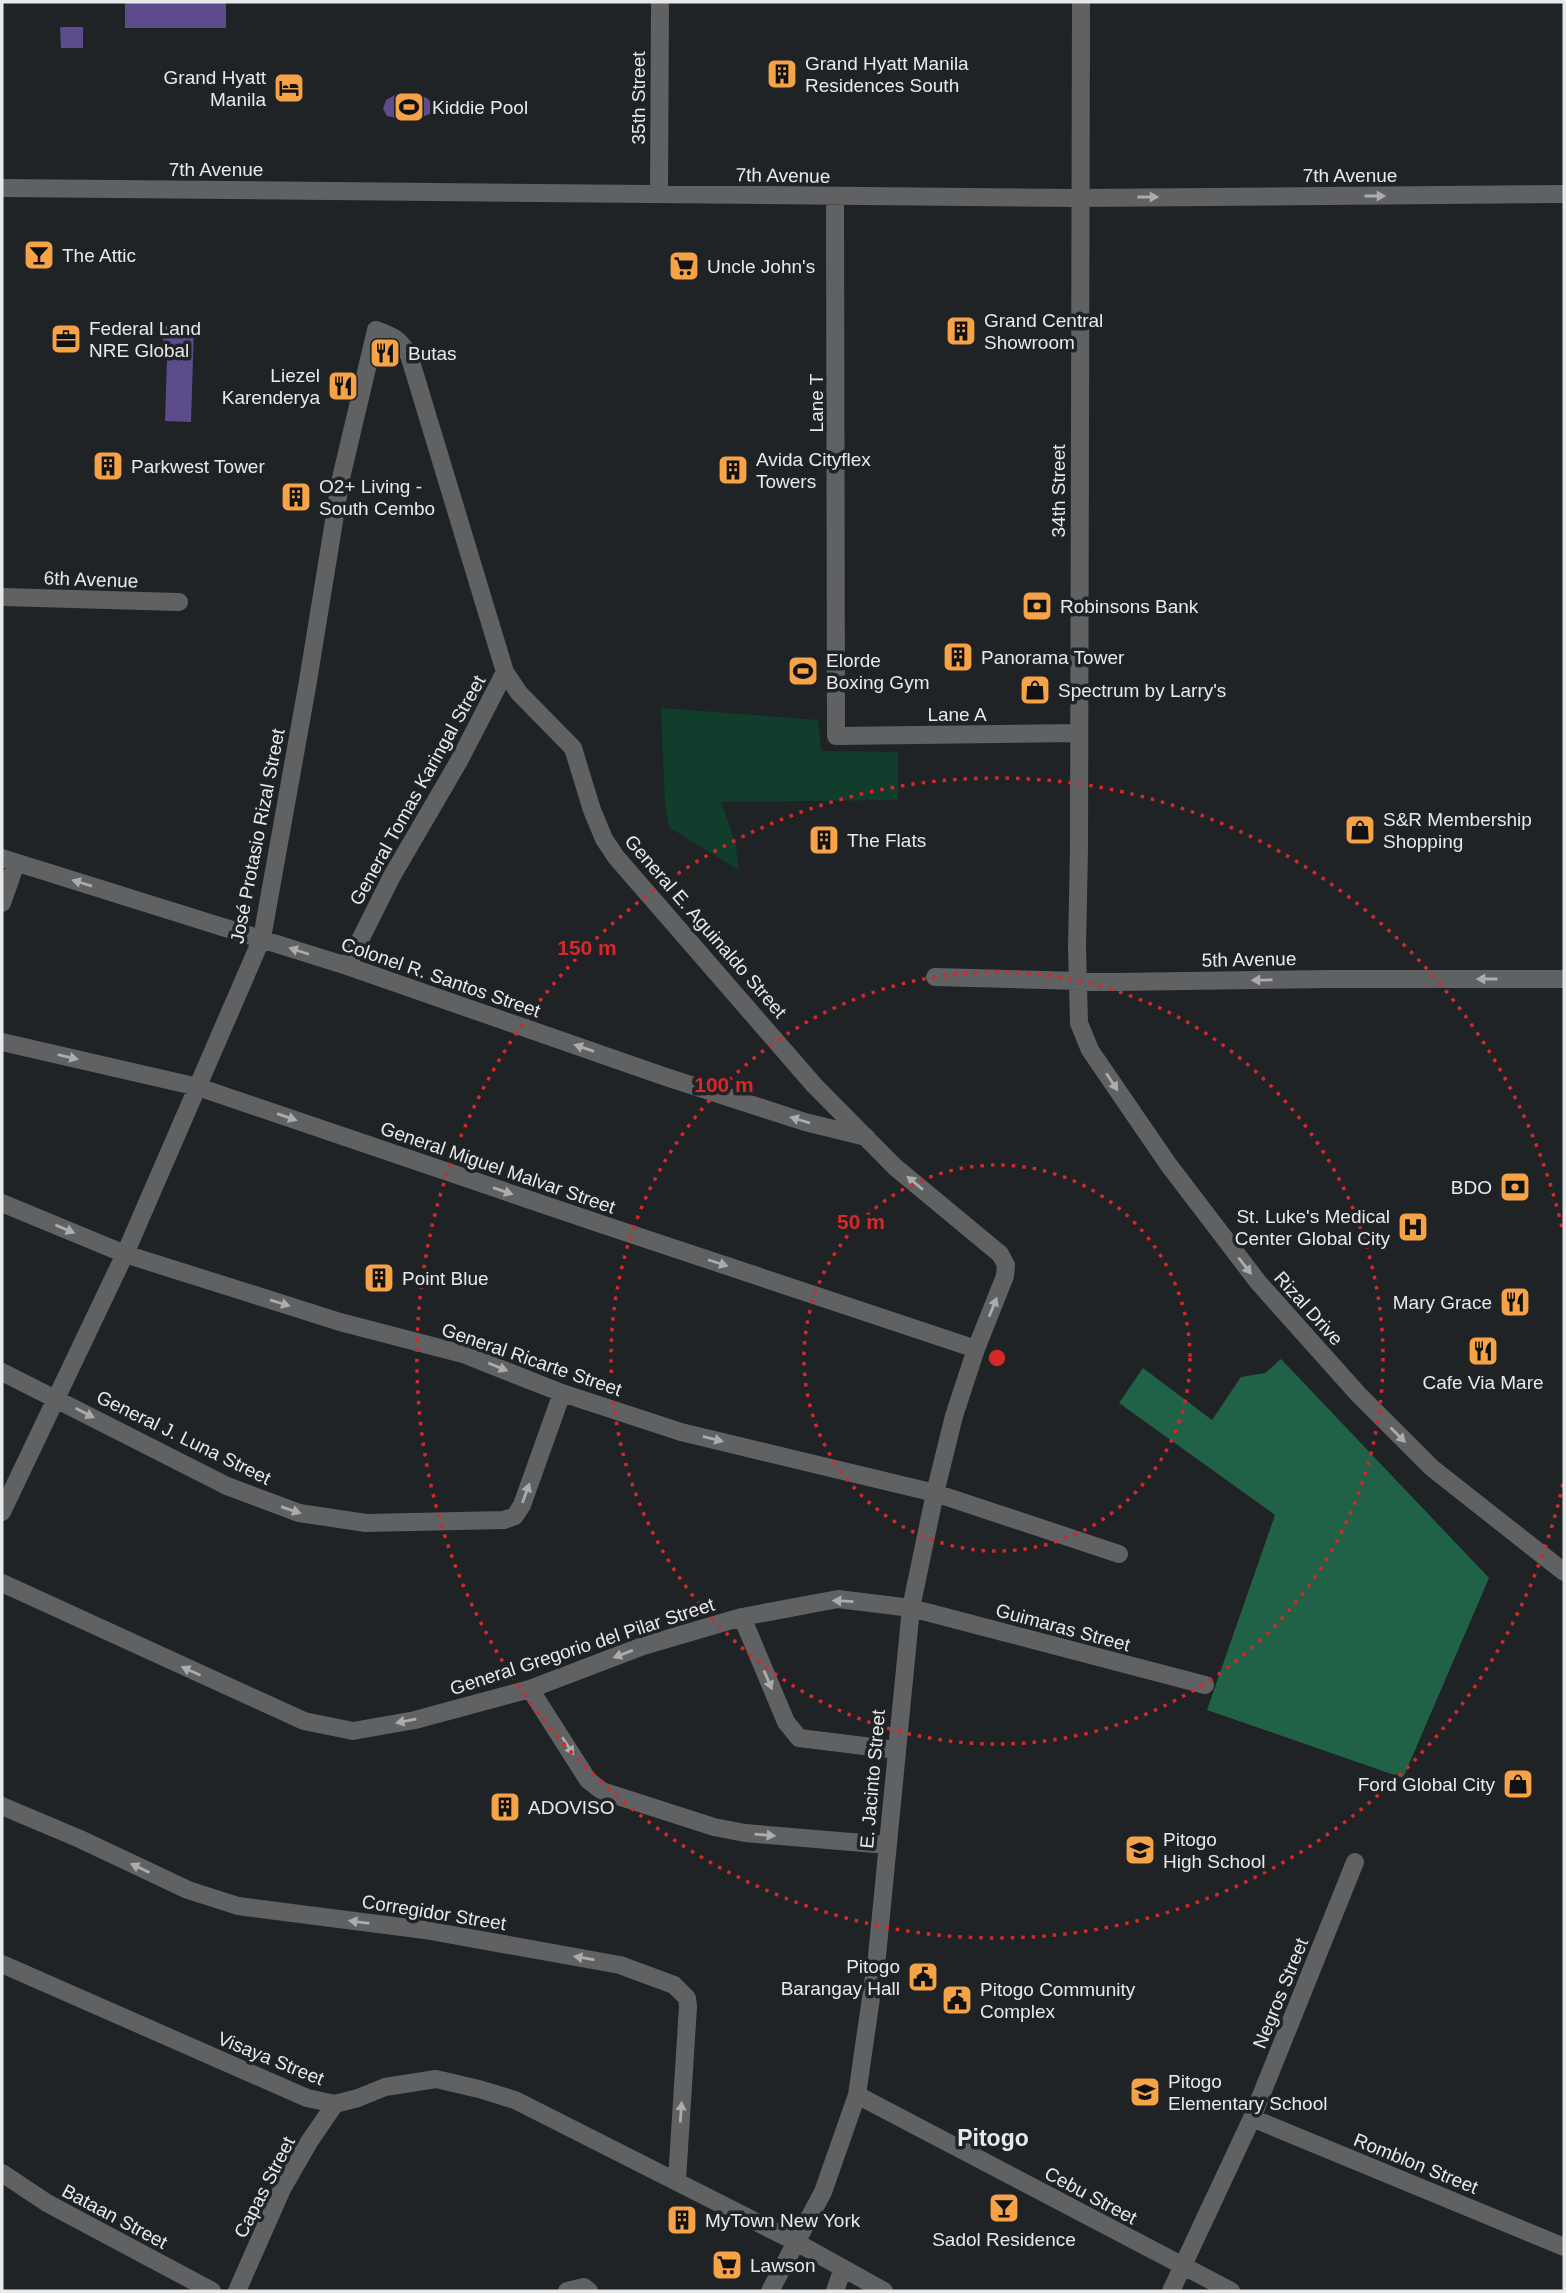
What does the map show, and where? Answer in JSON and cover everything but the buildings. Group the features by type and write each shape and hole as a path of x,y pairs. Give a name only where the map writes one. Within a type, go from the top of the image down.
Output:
{"street":[{"name":"35th Street","path":"659,194 660,2"},
{"name":"34th Street","path":"1078,981 1081,2"},
{"name":"7th Avenue","path":"2,188 1080,198 1564,194"},
{"name":"Lane T","path":"835,196 836,736"},
{"name":"General E. Aguinaldo Street","path":"376,330 402,342 409,355 505,672 519,693 573,748 592,810 616,857 814,1085 895,1167 1000,1254 1006,1265"},
{"name":"José Protasio Rizal Street","path":"2,1512 125,1254 262,938 341,478 376,330"},
{"name":"6th Avenue","path":"2,597 179,602"},
{"name":"General Tomas Karingal Street","path":"347,966 392,876 459,761 505,672"},
{"name":"Lane A","path":"836,736 1078,733"},
{"name":"Colonel R. Santos Street","path":"9,861 262,938 805,1122 866,1137"},
{"path":"2,903 9,861"},
{"name":"5th Avenue","path":"935,977 1078,981 1564,979"},
{"name":"Rizal Drive","path":"1078,981 1079,1023 1090,1049 1168,1164 1258,1282 1358,1394 1432,1468 1564,1572"},
{"name":"General Miguel Malvar Street","path":"2,1042 198,1087 976,1349"},
{"name":"General Ricarte Street","path":"2,1203 125,1254 340,1322 463,1354 562,1393 681,1432 935,1493 1119,1554"},
{"name":"E. Jacinto Street","path":"770,2291 823,2192 857,2095 877,1956 911,1608 954,1416 976,1349 1005,1276 1006,1265"},
{"name":"General J. Luna Street","path":"2,1372 228,1486 299,1513 366,1523 504,1520 515,1516 522,1505 562,1393"},
{"name":"General Gregorio del Pilar Street","path":"2,1583 304,1721 353,1731 415,1720 530,1689 643,1646 742,1617 838,1599 911,1608"},
{"name":"Guimaras Street","path":"911,1608 1205,1685"},
{"path":"742,1617 786,1722 799,1738 897,1750"},
{"path":"530,1689 588,1780 602,1791 745,1833 887,1845"},
{"name":"Corregidor Street","path":"2,1806 188,1890 238,1906 425,1930 620,1965 674,1985 687,1998 688,2007 677,2180"},
{"name":"Negros Street","path":"1171,2291 1252,2119 1355,1862"},
{"name":"Visaya Street","path":"2,1964 307,2098 335,2104 385,2087 411,2081 436,2080 515,2100 677,2180 884,2291"},
{"name":"Cebu Street","path":"857,2095 1231,2291"},
{"name":"Capas Street","path":"237,2291 282,2189 335,2104"},
{"name":"Romblon Street","path":"1252,2119 1564,2247"},
{"name":"Bataan Street","path":"2,2173 47,2203 212,2291"},
{"path":"835,2291 843,2268"},
{"path":"567,2291 584,2287 589,2291"}],"green space":[{"path":"661,708 818,720 821,751 898,752 898,800 721,802 736,844 738,870 669,827 665,804"},
{"path":"1281,1359 1489,1578 1403,1778 1207,1710 1275,1515 1119,1403 1143,1368 1212,1420 1241,1377 1265,1373"}],"shaded area":[{"path":"125,2 226,2 226,28 125,28"},
{"path":"60,27 83,27 83,48 61,48"},
{"name":"Kiddie Pool","path":"395,95 421,95 428,99 433,112 411,119 387,116 383,109 386,100"},
{"path":"164,326 194,326 191,422 165,421 167,359 157,358 157,344 163,344"}],"place":[{"name":"Grand Hyatt Manila Residences South","path":"782,74"},
{"name":"Grand Hyatt Manila","path":"289,88"},
{"name":"Kiddie Pool","path":"409,107"},
{"name":"The Attic","path":"39,255"},
{"name":"Uncle John's","path":"684,266"},
{"name":"Grand Central Showroom","path":"961,331"},
{"name":"Federal Land NRE Global","path":"66,339"},
{"name":"Butas","path":"385,353"},
{"name":"Liezel Karenderya","path":"343,386"},
{"name":"Parkwest Tower","path":"108,466"},
{"name":"Avida Cityflex Towers","path":"733,470"},
{"name":"O2+ Living - South Cembo","path":"296,497"},
{"name":"Robinsons Bank","path":"1037,606"},
{"name":"Panorama Tower","path":"958,657"},
{"name":"Elorde Boxing Gym","path":"803,671"},
{"name":"Spectrum by Larry's","path":"1035,690"},
{"name":"S&R Membership Shopping","path":"1360,830"},
{"name":"The Flats","path":"824,840"},
{"name":"BDO","path":"1515,1187"},
{"name":"St. Luke's Medical Center Global City","path":"1413,1227"},
{"name":"Point Blue","path":"379,1278"},
{"name":"Mary Grace","path":"1515,1302"},
{"name":"Cafe Via Mare","path":"1483,1351"},
{"name":"Ford Global City","path":"1518,1784"},
{"name":"ADOVISO","path":"505,1807"},
{"name":"Pitogo High School","path":"1140,1850"},
{"name":"Pitogo Barangay Hall","path":"923,1977"},
{"name":"Pitogo Community Complex","path":"957,2000"},
{"name":"Pitogo Elementary School","path":"1145,2092"},
{"name":"Sadol Residence","path":"1004,2208"},
{"name":"MyTown New York","path":"682,2220"},
{"name":"Lawson","path":"727,2265"}],"district":[{"name":"Pitogo","path":"993,2138"}]}
